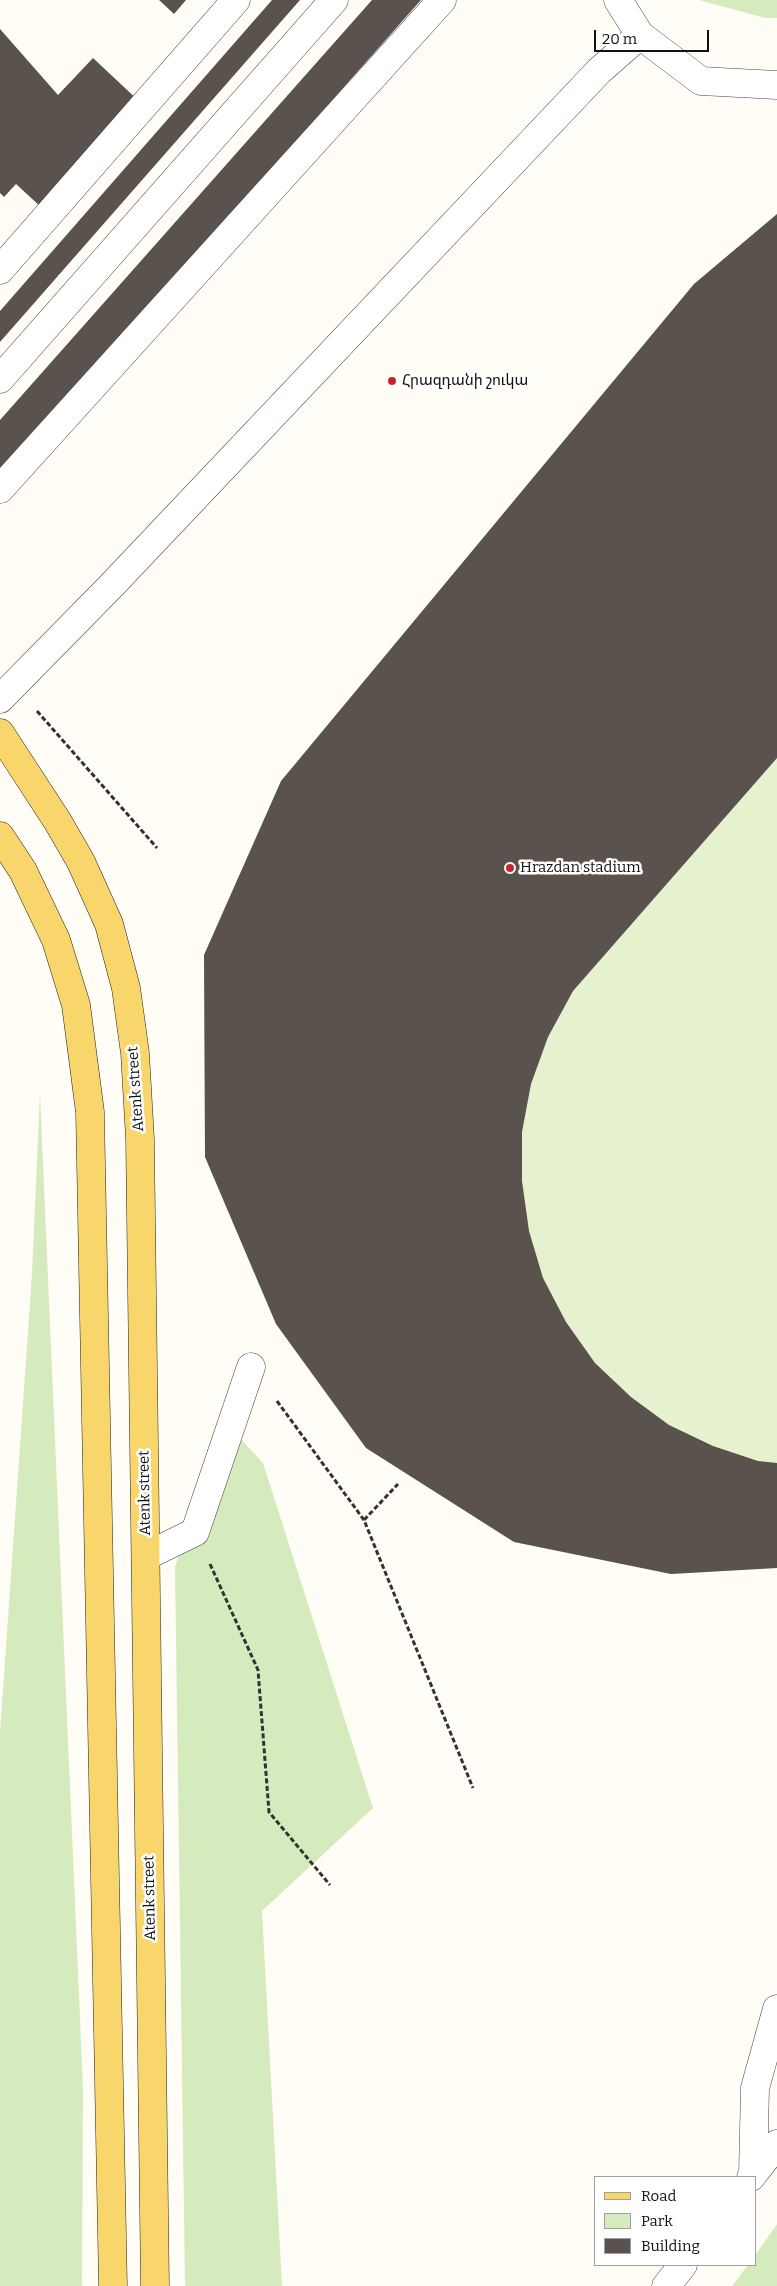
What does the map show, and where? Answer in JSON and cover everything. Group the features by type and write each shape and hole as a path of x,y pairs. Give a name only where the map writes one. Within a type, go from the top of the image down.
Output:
{"main road":[{"name":"Atenk street","path":"0,733 31,778 81,862 109,924 126,988 135,1053 140,1139 155,2286"},
{"path":"0,836 22,870 56,940 76,1005 90,1112 113,2286"}],"street":[{"path":"0,270 236,0"},
{"path":"0,379 334,0"},
{"path":"0,489 442,0"},
{"path":"618,0 640,35 700,81 777,85"},
{"path":"7,692 600,70 640,35"},
{"path":"146,1556 195,1532 252,1366"},
{"path":"752,2176 755,2088 777,2009"},
{"path":"752,2176 777,2144"},
{"path":"666,2286 682,2266"}],"path":[{"path":"7,692 157,848"},
{"path":"252,1366 364,1520 473,1788"},
{"path":"364,1520 398,1484"},
{"path":"195,1532 258,1670 269,1812 330,1885"}],"green space":[{"path":"699,0 777,0 777,18 765,18"},
{"name":"Hrazdan stadium","path":"777,214 777,1568 671,1574 514,1542 366,1448 276,1324 205,1157 204,955 281,781 694,284"},
{"path":"40,1093 83,2088 82,2286 0,2286 0,1733 32,1274"},
{"path":"223,1420 263,1463 373,1808 262,1911 282,2286 185,2286 175,1567"},
{"path":"777,2224 777,2286 732,2286 747,2266 757,2266 757,2253"}],"building":[{"path":"159,0 186,0 174,14"},
{"path":"272,0 300,0 0,342 0,311"},
{"path":"372,0 421,0 0,475 0,420"},
{"path":"0,29 58,95 93,58 141,103 42,208 16,184 4,197 0,193"},
{"name":"Hrazdan stadium","path":"777,214 777,758 573,991 548,1037 531,1084 522,1132 522,1181 529,1231 543,1278 566,1322 595,1363 631,1397 669,1425 713,1446 758,1461 777,1463 777,1568 671,1574 514,1542 366,1448 276,1324 205,1157 204,955 281,781 694,284"}],"place":[{"name":"Հրազդանի շուկա","path":"392,381"},
{"name":"Hrazdan stadium","path":"510,868"}]}
